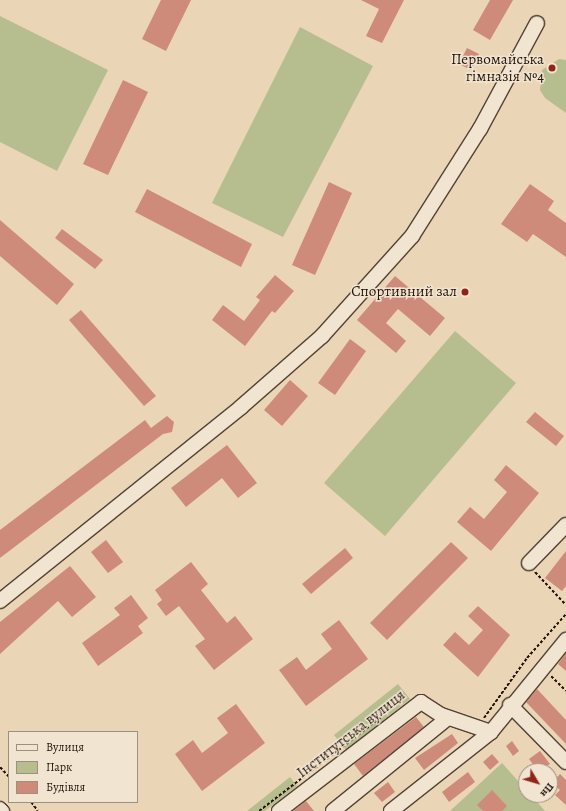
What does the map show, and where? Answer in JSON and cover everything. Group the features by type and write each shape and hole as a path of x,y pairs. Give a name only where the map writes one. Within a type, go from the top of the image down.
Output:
{"street":[{"path":"0,601 241,407 322,336 412,236 480,130 537,23"},
{"path":"529,563 566,525"},
{"path":"391,811 491,732 510,705 566,640"},
{"name":"Інститутська вулиця","path":"279,811 421,702 448,718 491,732"},
{"path":"510,705 566,762"},
{"path":"332,811 448,718"}],"path":[{"path":"529,563 566,605"},
{"path":"477,727 527,658 566,614"},
{"path":"542,667 566,691"},
{"path":"0,767 8,776"},
{"path":"32,803 38,811"}],"green space":[{"path":"0,16 108,70 57,171 0,142"},
{"path":"300,27 373,66 283,237 212,203"},
{"path":"559,59 566,60 566,113 545,98 540,90 542,70"},
{"path":"455,331 516,383 385,536 324,483"},
{"path":"398,684 410,699 346,750 334,735"},
{"path":"502,763 518,781 518,803 538,803 545,811 450,811"},
{"path":"290,777 297,786 265,811 247,811"}],"building":[{"path":"161,0 191,0 166,51 142,39"},
{"path":"361,0 404,0 382,43 366,36 379,9"},
{"path":"490,0 513,0 490,40 473,30"},
{"path":"467,48 479,54 471,70 459,64"},
{"path":"123,80 148,92 108,175 83,164"},
{"path":"329,182 352,193 315,275 292,265"},
{"path":"530,184 554,201 548,210 566,223 566,257 533,234 527,242 501,224"},
{"path":"147,189 252,244 241,267 135,212"},
{"path":"0,220 74,284 57,305 0,256"},
{"path":"62,229 103,260 95,269 55,238"},
{"path":"275,275 294,291 275,313 272,311 245,346 212,320 223,305 244,321 260,300 256,297"},
{"path":"395,276 445,318 430,336 398,309 386,323 406,341 396,353 357,320"},
{"path":"81,310 156,396 144,406 69,320"},
{"path":"350,339 366,351 335,395 318,383"},
{"path":"290,380 308,396 282,426 264,410"},
{"path":"535,412 564,436 556,446 526,422"},
{"path":"167,416 174,422 172,432 163,434 0,558 0,530 145,420 151,428"},
{"path":"227,445 257,483 238,498 222,478 186,507 171,488"},
{"path":"506,465 539,493 491,551 457,522 470,507 484,519 507,492 494,480"},
{"path":"106,540 123,562 108,573 91,552"},
{"path":"451,542 468,558 387,640 370,623"},
{"path":"345,548 353,558 311,594 302,584"},
{"path":"566,551 566,586 562,591 545,578"},
{"path":"191,562 208,584 201,590 227,623 235,616 253,639 214,670 195,646 205,639 179,606 166,616 157,604 162,600 155,590"},
{"path":"70,566 96,597 72,617 58,601 0,654 0,622"},
{"path":"131,595 148,618 138,626 143,633 98,666 82,643 120,615 114,608"},
{"path":"478,606 510,635 478,677 443,645 455,632 469,645 483,630 468,616"},
{"path":"339,620 368,659 306,706 279,670 297,657 306,670 332,649 321,634"},
{"path":"566,653 566,671 558,664"},
{"path":"537,689 566,720 566,744 526,702"},
{"path":"236,704 265,743 202,791 175,754 193,740 202,753 228,733 217,718"},
{"path":"416,717 424,727 363,776 354,764"},
{"path":"452,734 458,743 424,770 415,758"},
{"path":"512,741 519,751 513,756 506,746"},
{"path":"540,751 549,763 532,763 529,759"},
{"path":"492,754 499,762 490,770 483,762"},
{"path":"468,772 475,782 449,802 442,792"},
{"path":"560,774 566,780 566,805 558,798 558,792 560,790 558,788 558,776"},
{"path":"388,782 395,792 382,802 374,793"},
{"path":"492,790 507,806 502,811 483,811 477,805"},
{"path":"306,801 314,811 293,811"}],"place":[{"name":"Первомайська гімназія №4","path":"552,68"},
{"name":"Спортивний зал","path":"465,292"}]}
